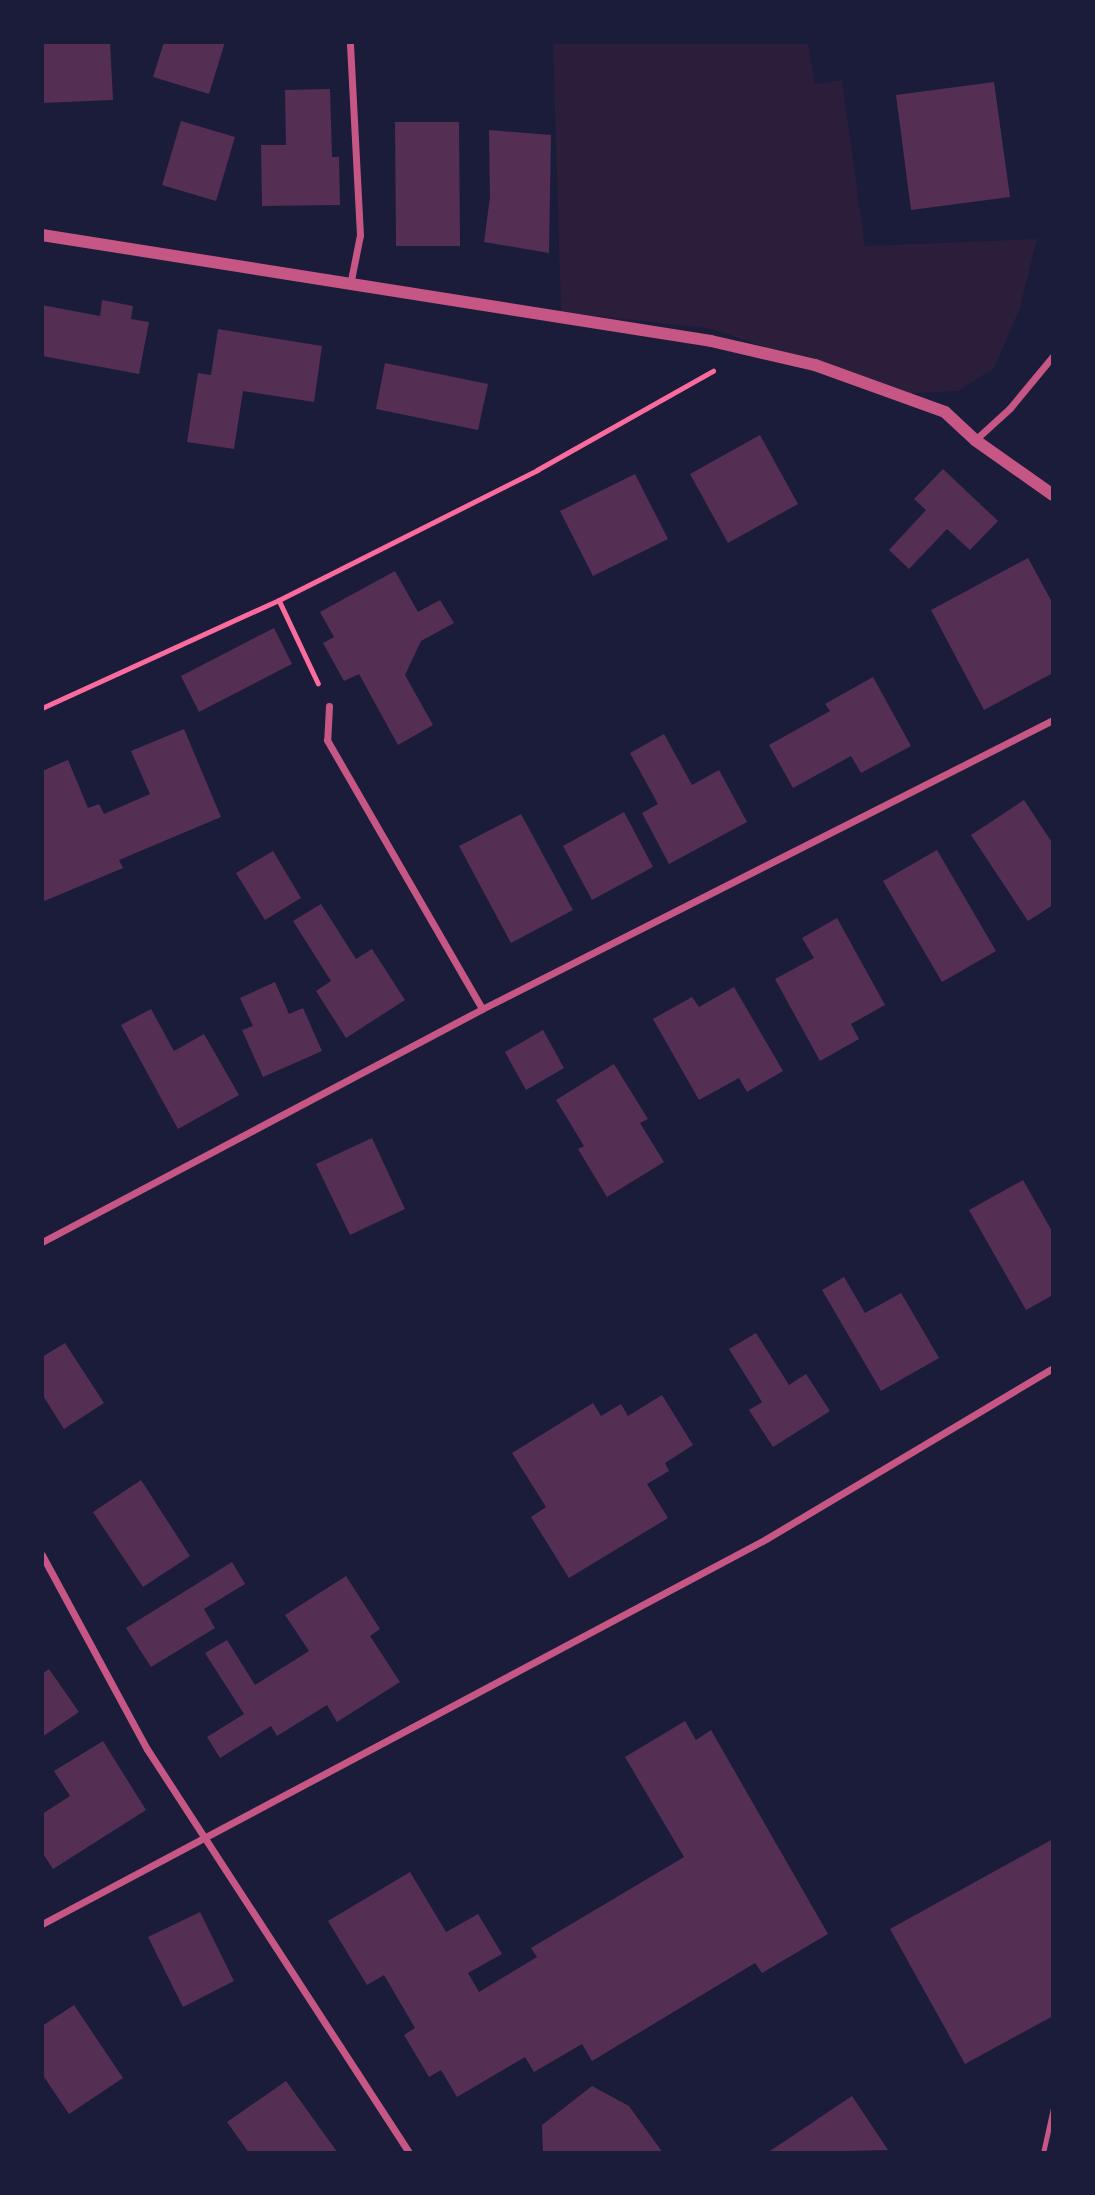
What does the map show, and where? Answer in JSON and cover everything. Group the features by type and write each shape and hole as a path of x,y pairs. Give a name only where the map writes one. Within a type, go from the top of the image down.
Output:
{"street":[{"path":"350,42 360,235 350,285"},
{"path":"42,235 751,350 815,365 945,412 975,440 1053,495"},
{"path":"975,440 1010,408 1053,356"},
{"path":"329,706 327,740 482,1009"},
{"path":"42,1242 482,1009 1053,720"},
{"path":"42,1924 765,1539 1053,1368"},
{"path":"42,1555 147,1749 409,2153"}],"lane":[{"path":"1043,2153 1053,2108"}],"path":[{"path":"42,708 279,600 537,470 751,350"},
{"path":"279,600 329,706"}],"shaded area":[{"path":"553,42 808,42 815,84 842,80 865,246 1037,239 1020,308 994,368 958,391 898,394 713,329 561,312"}],"building":[{"path":"42,42 110,42 113,100 42,103"},
{"path":"164,42 225,42 209,94 153,77"},
{"path":"994,82 1010,197 911,210 896,95"},
{"path":"330,89 332,157 339,157 340,205 262,206 261,145 286,145 285,90"},
{"path":"181,121 235,137 216,201 162,185"},
{"path":"395,122 459,122 460,246 396,246"},
{"path":"489,130 551,135 549,253 484,242 490,197"},
{"path":"102,300 133,306 131,319 149,322 139,374 42,356 42,305 100,316"},
{"path":"218,329 322,346 314,402 243,391 234,449 187,442 198,373 211,375"},
{"path":"385,363 488,384 478,430 376,409"},
{"path":"760,435 798,504 728,543 690,474"},
{"path":"943,469 998,521 970,550 947,529 909,569 889,550 926,510 914,499"},
{"path":"635,474 668,539 593,576 560,511"},
{"path":"1028,558 1053,604 1053,673 984,710 931,610"},
{"path":"395,571 418,612 440,600 454,623 421,641 405,675 433,725 398,745 359,674 344,681 323,643 334,637 320,612"},
{"path":"274,628 292,664 199,712 181,676"},
{"path":"873,677 911,746 861,773 851,756 793,788 769,745 830,711 825,704"},
{"path":"184,729 221,817 119,860 123,868 42,902 42,771 68,760 88,808 99,804 104,814 150,794 131,751"},
{"path":"664,734 692,785 719,770 747,822 669,864 642,813 658,804 630,753"},
{"path":"1024,800 1053,844 1053,905 1028,921 971,835"},
{"path":"624,812 653,867 592,900 563,846"},
{"path":"521,814 573,910 511,943 459,846"},
{"path":"937,850 996,951 942,982 883,881"},
{"path":"273,851 301,898 265,920 236,873"},
{"path":"321,904 356,959 372,949 405,1000 346,1038 316,991 331,981 293,921"},
{"path":"837,918 885,1005 851,1024 859,1039 820,1061 775,979 814,958 802,938"},
{"path":"275,982 289,1014 303,1008 322,1051 263,1077 242,1030 253,1026 240,998"},
{"path":"734,987 783,1071 747,1092 739,1078 699,1100 653,1019 692,997 699,1007"},
{"path":"151,1009 174,1051 204,1034 239,1095 178,1129 121,1025"},
{"path":"543,1030 564,1068 526,1090 505,1052"},
{"path":"614,1064 648,1119 640,1123 664,1162 607,1197 578,1149 584,1146 556,1100"},
{"path":"372,1138 405,1209 350,1235 316,1164"},
{"path":"1023,1180 1053,1233 1053,1295 1026,1310 969,1210"},
{"path":"844,1277 865,1313 901,1293 939,1358 881,1391 822,1290"},
{"path":"756,1333 789,1385 806,1374 830,1411 773,1447 749,1410 762,1402 729,1349"},
{"path":"65,1343 104,1403 64,1429 42,1394 42,1357"},
{"path":"662,1395 693,1445 665,1463 669,1471 647,1484 668,1518 569,1578 531,1517 546,1507 512,1453 593,1403 601,1416 621,1404 628,1416"},
{"path":"141,1480 190,1556 143,1587 93,1512"},
{"path":"232,1562 245,1584 204,1609 215,1628 151,1667 126,1628"},
{"path":"346,1576 380,1629 370,1636 400,1682 337,1722 327,1705 277,1736 271,1726 220,1758 207,1737 244,1714 205,1653 227,1640 255,1685 309,1651 285,1615"},
{"path":"49,1669 79,1712 42,1737 42,1674"},
{"path":"685,1721 696,1740 711,1730 828,1934 762,1973 755,1963 592,2061 582,2044 534,2072 525,2057 457,2097 441,2070 429,2077 404,2035 415,2028 384,1975 367,1985 328,1921 410,1872 446,1932 478,1914 502,1954 468,1973 479,1992 537,1957 531,1948 684,1857 625,1757"},
{"path":"103,1741 146,1810 53,1869 42,1852 42,1814 70,1796 54,1771"},
{"path":"1053,1839 1053,2016 965,2064 890,1929"},
{"path":"200,1912 234,1981 183,2007 148,1937"},
{"path":"74,2005 123,2078 69,2114 42,2074 42,2026"},
{"path":"286,2081 338,2153 249,2153 227,2122"},
{"path":"592,2086 629,2106 663,2153 543,2153 542,2125"},
{"path":"852,2096 888,2150 767,2153"}]}
